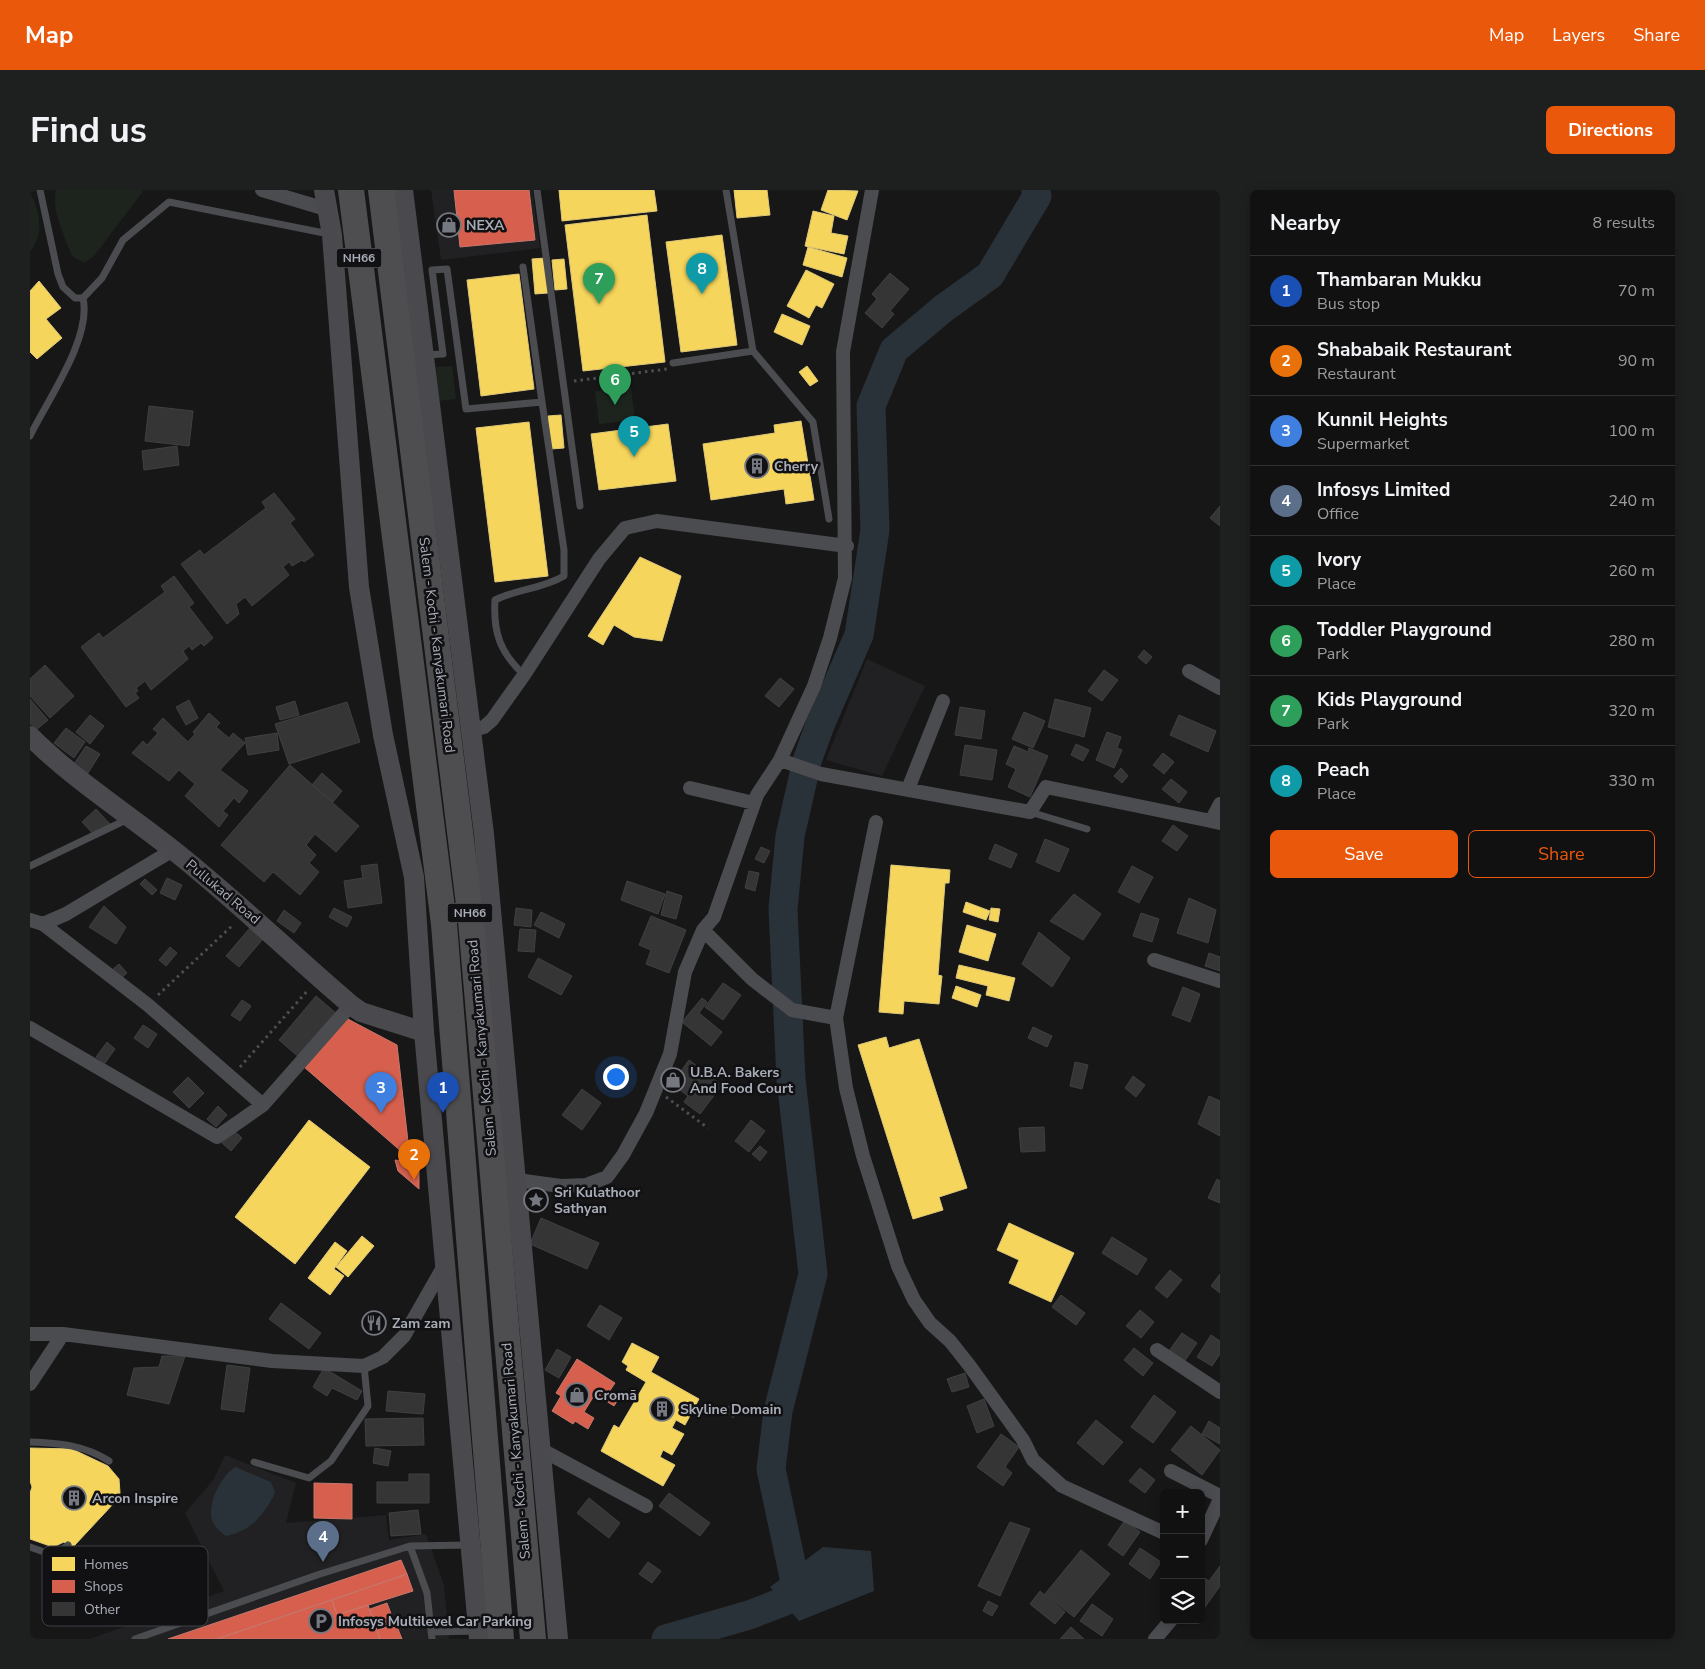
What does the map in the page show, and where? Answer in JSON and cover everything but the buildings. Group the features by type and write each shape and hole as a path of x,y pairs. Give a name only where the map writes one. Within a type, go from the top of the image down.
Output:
{"highway":[{"name":"Salem - Kochi - Kanyakumari Road","path":"351,190 444,924 458,1262 486,1636"},
{"name":"Salem - Kochi - Kanyakumari Road","path":"381,190 510,1255 533,1639"}],"street":[{"path":"262,190 325,200 332,235 359,586 383,735 414,877 424,1032 458,1262 469,1545 486,1636"},
{"path":"403,190 472,730 517,1180 510,1255 542,1450 558,1639"},
{"path":"517,1180 561,1186 586,1185 607,1177 635,1135 670,1054 685,972 703,930 714,917 754,803 786,762 814,686 830,638 846,578 843,352 872,190"},
{"path":"472,730 484,727 492,720 524,675 599,559 625,528 657,521 847,546"},
{"path":"1189,671 1220,688"},
{"path":"908,789 943,701"},
{"name":"Pullukad Road","path":"30,736 55,760 173,850 247,911 351,1005 361,1012 424,1032"},
{"path":"786,762 821,774 1030,812 1046,787 1215,822 1220,804"},
{"path":"690,788 754,803"},
{"path":"876,822 836,1018 846,1088 863,1156 898,1266 914,1300 930,1323 950,1341 969,1365 1023,1440 1033,1460 1062,1486 1160,1531"},
{"path":"37,922 74,910 173,850"},
{"path":"37,922 148,1005 232,1076 263,1105"},
{"path":"703,930 772,996 792,1010 836,1018"},
{"path":"1154,960 1220,981"},
{"path":"30,1028 217,1137 263,1105 351,1005"},
{"path":"30,1334 63,1334 272,1361 364,1366 383,1357 404,1336 458,1262 510,1255"},
{"path":"30,1384 63,1334"},
{"path":"1157,1350 1220,1392"},
{"path":"542,1450 646,1506"},
{"path":"1171,1472 1220,1498 1204,1534"},
{"path":"1155,1639 1168,1624"}],"lane":[{"path":"40,190 63,288 75,298 83,298 102,278 123,240 169,202 332,235"},
{"path":"537,190 580,506"},
{"path":"726,190 753,351 813,422 829,519"},
{"path":"523,267 564,550 564,576 550,584 506,595 495,600 494,622 497,638 515,666 524,675"},
{"path":"425,356 443,354 432,270 447,269 466,409 542,402"},
{"path":"30,436 74,353 82,331 86,309 83,298"},
{"path":"674,363 753,351"},
{"path":"1030,812 1087,829"},
{"path":"30,866 131,818"},
{"path":"254,1462 309,1478 331,1461 368,1406 364,1366"},
{"path":"30,1442 73,1445 97,1453 109,1461"},
{"path":"208,1613 316,1575 410,1546 469,1545"},
{"path":"410,1546 427,1593 432,1636 486,1636"},
{"path":"30,1547 42,1552"},
{"path":"135,1639 172,1626"}],"path":[{"path":"564,383 665,370 674,363"},
{"path":"148,1005 247,911"},
{"path":"232,1076 319,978"},
{"path":"655,1090 708,1128"}],"shaded area":[{"path":"56,190 144,190 94,256 84,263 72,256 57,215 55,206"},
{"path":"431,190 532,190 540,248 441,260"},
{"path":"30,193 39,215 39,230 30,252"},
{"path":"452,366 456,399 439,401 436,367"},
{"path":"631,387 635,420 599,424 595,391"},
{"path":"867,659 925,686 882,776 826,760"},
{"path":"225,1455 296,1483 286,1523 386,1515 389,1540 426,1534 444,1585 449,1639 90,1639 126,1626 208,1626 208,1597 224,1591 208,1559 208,1546 202,1546 185,1513 214,1479"},
{"path":"235,1467 271,1482 275,1493 256,1521 235,1534 226,1536 214,1524 211,1518 211,1508 221,1482"},
{"path":"823,1547 871,1551 874,1591 799,1621 770,1587"}],"waterway":[{"path":"666,1639 749,1615 798,1596 771,1469 778,1411 813,1274 791,1079 783,909 790,836 807,761 820,725 859,635 875,530 871,406 894,350 944,308 990,275 1037,196 1036,190"}],"place":[{"name":"NEXA","path":"449,225"},
{"name":"Peach","path":"702,294"},
{"name":"Kids Playground","path":"599,304"},
{"name":"Toddler Playground","path":"615,405"},
{"name":"Ivory","path":"634,457"},
{"name":"Cherry","path":"757,466"},
{"name":"U.B.A. Bakers And Food Court","path":"673,1080"},
{"name":"Kunnil Heights","path":"381,1113"},
{"name":"Thambaran Mukku","path":"443,1113"},
{"name":"Shababaik Restaurant","path":"414,1180"},
{"name":"Sri Kulathoor Sathyan","path":"536,1200"},
{"name":"Zam zam","path":"374,1323"},
{"name":"Cromā","path":"577,1395"},
{"name":"Skyline Domain","path":"662,1409"},
{"name":"Arcon Inspire","path":"74,1498"},
{"name":"Infosys Limited","path":"323,1562"},
{"name":"Infosys Multilevel Car Parking","path":"321,1621"}]}
